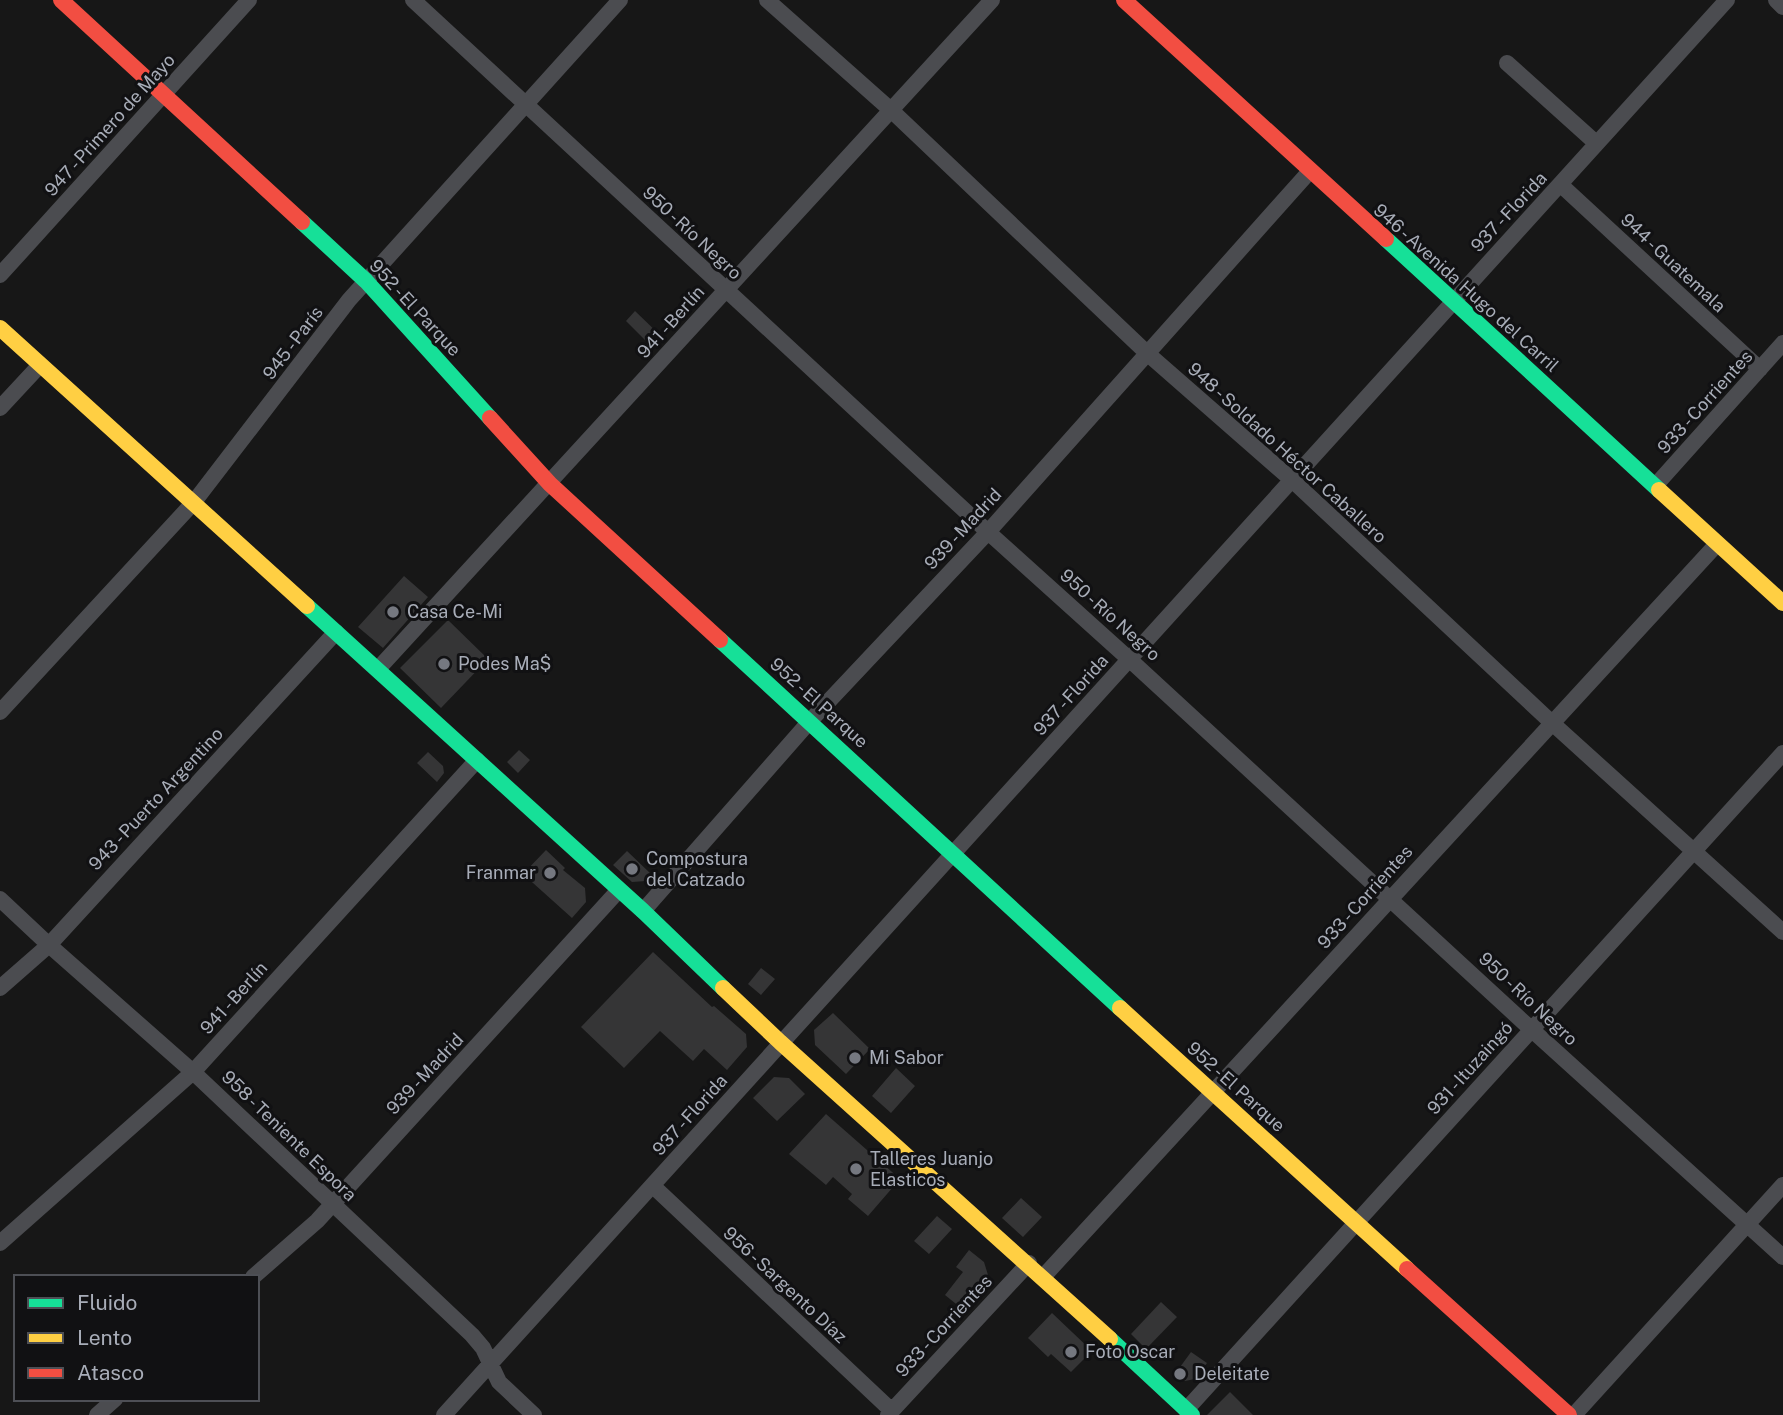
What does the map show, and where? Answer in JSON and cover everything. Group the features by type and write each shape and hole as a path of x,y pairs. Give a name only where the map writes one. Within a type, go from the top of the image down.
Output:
{"main road":[{"name":"952 - El Parque","path":"61,0 366,281 550,484 1213,1093 1572,1415"},
{"name":"946 - Avenida Hugo del Carril","path":"1124,0 1783,603"},
{"path":"0,328 378,669 643,911 780,1042 1029,1263 1189,1412"}],"street":[{"name":"947 - Primero de Mayo","path":"0,275 249,0"},
{"name":"950 - Río Negro","path":"413,0 988,532 1783,1257"},
{"name":"945 - París","path":"0,712 194,502 366,281 620,0"},
{"name":"948 - Soldado Héctor Caballero","path":"767,0 892,111 1148,354 1293,480 1551,722 1783,932"},
{"name":"941 - Berlín","path":"378,669 992,0"},
{"name":"937 - Florida","path":"444,1415 1727,0"},
{"path":"1776,0 1783,7"},
{"path":"1507,63 1597,143"},
{"name":"939 - Madrid","path":"643,911 810,721 988,532 1310,171"},
{"name":"944 - Guatemala","path":"1560,185 1760,369"},
{"name":"933 - Corrientes","path":"1655,486 1783,343"},
{"path":"0,408 40,365"},
{"name":"933 - Corrientes","path":"1043,1277 1717,544"},
{"name":"943 - Puerto Argentino","path":"0,988 48,945 336,632"},
{"name":"931 - Ituzaingó","path":"1189,1412 1531,1029 1783,753"},
{"name":"941 - Berlín","path":"0,1243 193,1072 477,760"},
{"name":"939 - Madrid","path":"255,1275 317,1221 618,891"},
{"name":"958 - Teniente Espora","path":"0,899 48,945 193,1072 472,1335 483,1348 499,1382 534,1415"},
{"path":"1572,1415 1783,1185"},
{"name":"956 - Sargento Díaz","path":"653,1186 890,1413"},
{"name":"933 - Corrientes","path":"890,1413 1029,1263"},
{"path":"97,1415 113,1401"}],"building":[{"path":"635,311 663,338 653,348 626,321"},
{"name":"Casa Ce-Mi","path":"404,576 428,597 383,648 358,627"},
{"name":"Podes Ma$","path":"448,620 488,659 441,708 400,668"},
{"path":"519,750 530,760 518,773 507,762"},
{"path":"428,752 443,766 444,773 437,782 417,763"},
{"path":"546,850 565,868 563,870 585,888 586,902 572,918 523,874"},
{"name":"Compostura del Catzado","path":"627,851 650,873 646,881 632,882 613,865"},
{"path":"653,952 712,1007 746,1034 747,1047 727,1070 704,1049 693,1061 660,1031 624,1068 581,1027"},
{"path":"761,968 775,979 761,995 748,984"},
{"path":"833,1013 870,1049 846,1074 815,1045 814,1030"},
{"path":"896,1068 915,1086 891,1113 872,1096"},
{"path":"774,1077 789,1078 805,1094 777,1121 753,1098"},
{"path":"826,1114 900,1179 868,1216 848,1199 852,1194 833,1177 826,1185 789,1154"},
{"path":"1021,1198 1042,1217 1023,1237 1002,1218"},
{"path":"937,1216 952,1229 929,1254 914,1241"},
{"path":"969,1250 984,1262 988,1275 961,1308 945,1295 963,1272 956,1267"},
{"path":"1161,1302 1177,1317 1146,1349 1131,1334"},
{"path":"1052,1313 1092,1351 1071,1372 1051,1354 1048,1357 1028,1338"},
{"path":"1191,1352 1207,1363 1195,1379 1185,1381 1175,1374"},
{"path":"1230,1392 1253,1415 1207,1415"}],"traffic: fast":[{"path":"302,222 366,281 490,418"},
{"path":"1386,239 1659,490"},
{"path":"307,606 643,911 723,988"},
{"path":"720,640 1120,1008"},
{"path":"1110,1339 1192,1415"}],"traffic: slow":[{"path":"0,328 307,606"},
{"path":"1659,490 1783,603"},
{"path":"723,988 1110,1339"},
{"path":"1120,1008 1407,1269"}],"traffic: jam":[{"path":"61,0 302,222"},
{"path":"1124,0 1386,239"},
{"path":"490,418 550,484 720,640"},
{"path":"1407,1269 1569,1415"}],"place":[{"name":"Casa Ce-Mi","path":"393,612"},
{"name":"Podes Ma$","path":"444,664"},
{"name":"Compostura del Catzado","path":"632,869"},
{"name":"Franmar","path":"550,873"},
{"name":"Mi Sabor","path":"855,1058"},
{"name":"Talleres Juanjo Elasticos","path":"856,1169"},
{"name":"Foto Oscar","path":"1071,1352"},
{"name":"Deleitate","path":"1180,1374"}]}
